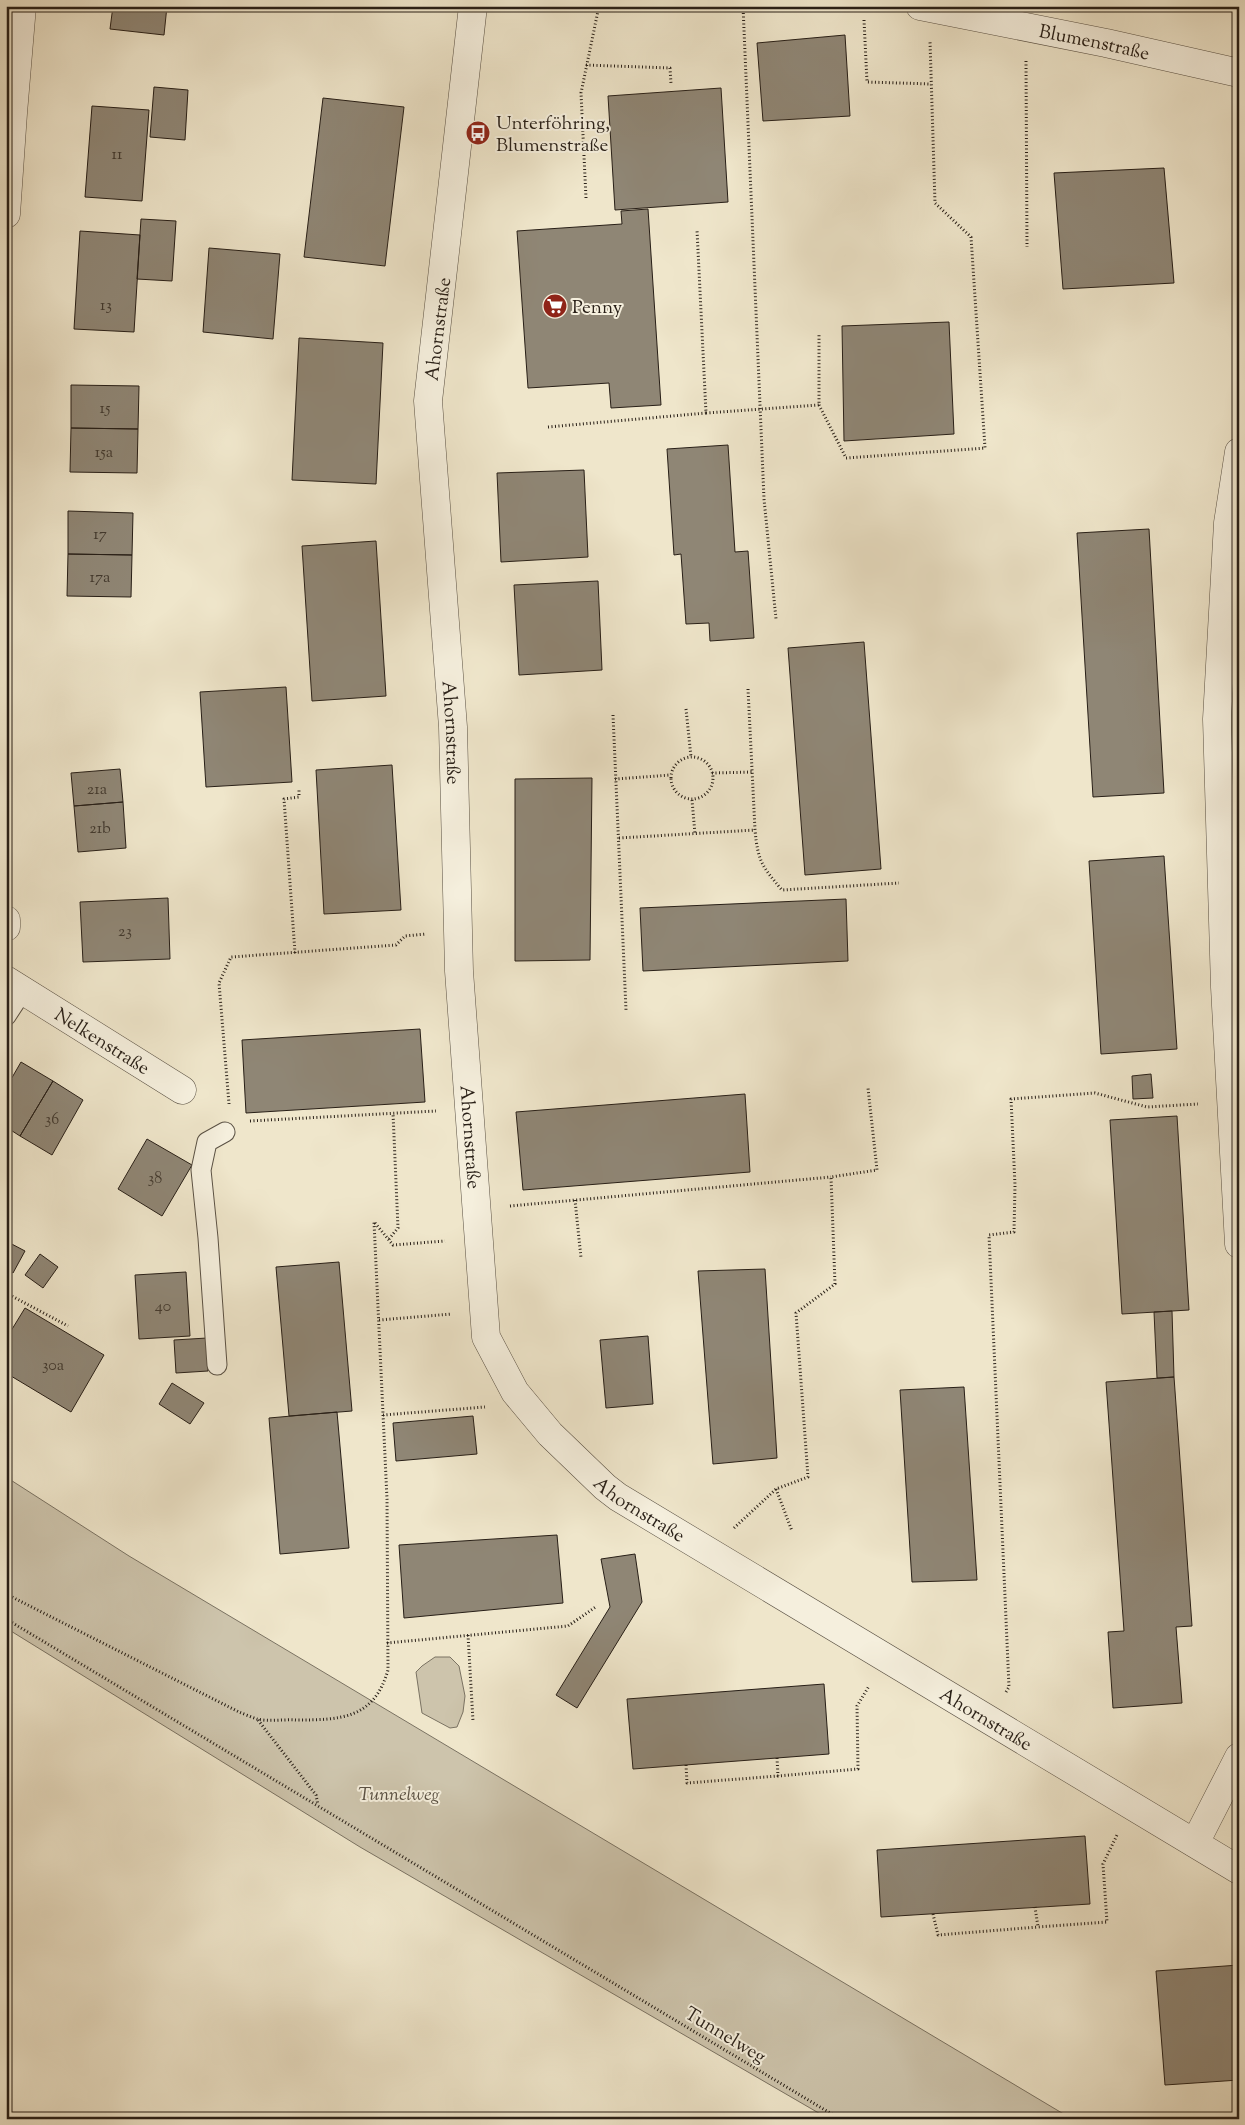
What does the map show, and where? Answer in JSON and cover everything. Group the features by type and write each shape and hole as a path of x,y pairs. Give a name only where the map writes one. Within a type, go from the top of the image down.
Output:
{"street":[{"path":"6,214 12,113 22,6"},
{"name":"Ahornstraße","path":"474,6 428,401 453,726 459,972 478,1208 486,1337 516,1392 550,1434 618,1497 1239,1870"},
{"name":"Blumenstraße","path":"920,6 1106,43 1239,73"},
{"path":"1239,452 1228,524 1217,719 1231,1102 1239,1244"},
{"path":"6,920 6,927"},
{"name":"Nelkenstraße","path":"14,985 182,1090"},
{"path":"1194,1843 1239,1757"}],"lane":[{"name":"Nelkenstraße","path":"6,1016 14,985"},
{"path":"217,1365 201,1170 207,1142 228,1127"}],"path":[{"path":"586,198 581,93 598,6"},
{"path":"743,6 764,499 776,619"},
{"path":"864,20 867,82 931,84"},
{"path":"819,335 819,405 846,458 985,448 971,237 935,203 930,40"},
{"path":"1026,53 1027,247"},
{"path":"586,65 670,68 671,84"},
{"path":"697,230 706,413"},
{"path":"548,427 819,405"},
{"path":"748,690 755,830 757,852 762,866 782,890 899,883"},
{"path":"686,709 692,757"},
{"path":"613,715 626,1010"},
{"path":"692,757 700,759 712,772 712,785 709,791 699,798 692,800 678,795 670,783 670,775 676,764 681,759 692,757"},
{"path":"712,772 753,772"},
{"path":"615,779 670,775"},
{"path":"295,953 284,799 299,797 299,789"},
{"path":"692,800 695,834"},
{"path":"619,838 755,830"},
{"path":"434,933 405,936 396,945 232,957 219,983 228,1127 393,1113 469,1109"},
{"path":"478,1208 831,1177 877,1170 868,1088"},
{"path":"991,1721 1009,1687 988,1234 1014,1232 1011,1099 1094,1093 1147,1107 1231,1102"},
{"path":"388,1239 398,1228 393,1113"},
{"path":"713,1553 736,1526 776,1490 808,1477 796,1313 835,1284 831,1177"},
{"path":"575,1200 581,1258"},
{"path":"6,1594 238,1712 257,1719 329,1720 349,1716 363,1710 377,1697 388,1670 387,1499 374,1222 393,1245 480,1239"},
{"path":"6,1293 68,1326"},
{"path":"378,1320 461,1313"},
{"path":"383,1415 485,1407"},
{"path":"776,1490 792,1530"},
{"path":"387,1643 568,1626 597,1606"},
{"name":"Tunnelweg","path":"6,1620 840,2119"},
{"path":"468,1635 474,1721"},
{"path":"686,1765 688,1784 858,1769 857,1706 886,1657"},
{"path":"257,1719 316,1794 318,1805"},
{"path":"777,1758 778,1776"},
{"path":"933,1914 938,1935 1107,1922 1102,1864 1133,1806"},
{"path":"1035,1907 1038,1927"}],"green space":[{"name":"Tunnelweg","path":"6,1477 129,1556 1072,2119 829,2119 360,1847 6,1628"},
{"path":"435,1657 450,1657 459,1666 465,1696 463,1712 457,1727 450,1728 422,1713 416,1672"}],"building":[{"path":"113,6 167,6 164,35 110,29"},
{"path":"845,35 850,116 763,121 757,43"},
{"path":"154,87 188,90 185,140 150,137"},
{"path":"721,88 728,202 615,210 608,96"},
{"path":"323,98 404,107 385,266 304,257"},
{"path":"92,106 149,110 142,201 85,197"},
{"path":"1164,168 1174,283 1063,289 1054,173"},
{"path":"648,209 661,405 611,408 609,383 528,388 517,231 622,224 621,211"},
{"path":"141,219 176,221 172,281 137,279"},
{"path":"80,231 140,235 134,332 74,329"},
{"path":"209,248 280,254 273,339 203,332"},
{"path":"949,322 954,434 844,441 842,326"},
{"path":"299,338 383,343 376,484 292,480"},
{"path":"71,385 139,386 138,429 71,428"},
{"path":"71,428 138,429 137,473 70,472"},
{"path":"728,445 735,552 748,551 754,638 710,641 709,623 686,624 681,554 674,555 667,449"},
{"path":"584,470 588,557 501,562 497,473"},
{"path":"68,511 133,513 132,555 68,554"},
{"path":"1149,529 1164,793 1093,797 1077,533"},
{"path":"376,541 386,696 312,701 302,546"},
{"path":"68,554 132,555 131,597 67,596"},
{"path":"598,581 602,670 519,675 514,585"},
{"path":"864,642 881,869 805,875 788,648"},
{"path":"286,687 292,782 206,787 200,692"},
{"path":"392,765 401,910 324,914 316,770"},
{"path":"120,769 123,802 74,806 71,773"},
{"path":"592,778 590,960 515,961 515,779"},
{"path":"123,802 126,848 78,852 74,806"},
{"path":"1164,856 1177,1049 1101,1054 1089,861"},
{"path":"168,898 170,959 83,962 80,902"},
{"path":"846,899 848,961 643,971 640,908"},
{"path":"420,1029 425,1102 246,1113 242,1040"},
{"path":"21,1062 53,1081 20,1136 6,1127 6,1088"},
{"path":"1151,1074 1153,1098 1133,1099 1132,1076"},
{"path":"6,1076 12,1079 6,1088"},
{"path":"53,1081 83,1100 52,1155 20,1136"},
{"path":"745,1094 750,1172 523,1190 516,1112"},
{"path":"1177,1116 1189,1310 1122,1314 1110,1120"},
{"path":"147,1139 192,1165 162,1216 118,1189"},
{"path":"6,1241 25,1251 13,1273 6,1269"},
{"path":"40,1254 58,1267 43,1288 25,1275"},
{"path":"339,1262 352,1411 289,1416 276,1267"},
{"path":"765,1269 777,1458 713,1464 698,1271"},
{"path":"186,1272 190,1336 139,1339 135,1275"},
{"path":"25,1308 104,1355 71,1412 6,1373 6,1339"},
{"path":"1172,1311 1174,1377 1157,1378 1154,1312"},
{"path":"648,1336 653,1404 606,1408 600,1340"},
{"path":"207,1338 208,1371 176,1373 174,1340"},
{"path":"1174,1377 1192,1626 1176,1627 1182,1703 1113,1708 1108,1632 1124,1631 1106,1382"},
{"path":"172,1383 204,1403 190,1424 159,1404"},
{"path":"964,1387 977,1580 912,1582 900,1390"},
{"path":"337,1412 349,1548 280,1554 269,1418"},
{"path":"473,1416 477,1454 396,1461 393,1423"},
{"path":"557,1535 563,1603 404,1618 399,1545"},
{"path":"635,1554 642,1602 577,1708 556,1695 610,1607 601,1559"},
{"path":"824,1684 829,1754 633,1769 627,1699"},
{"path":"1085,1836 1090,1904 881,1917 877,1850"},
{"path":"1239,1965 1239,2080 1165,2085 1156,1971"}],"place":[{"name":"Unterföhring, Blumenstraße","path":"478,133"},
{"name":"Penny","path":"555,306"}]}
